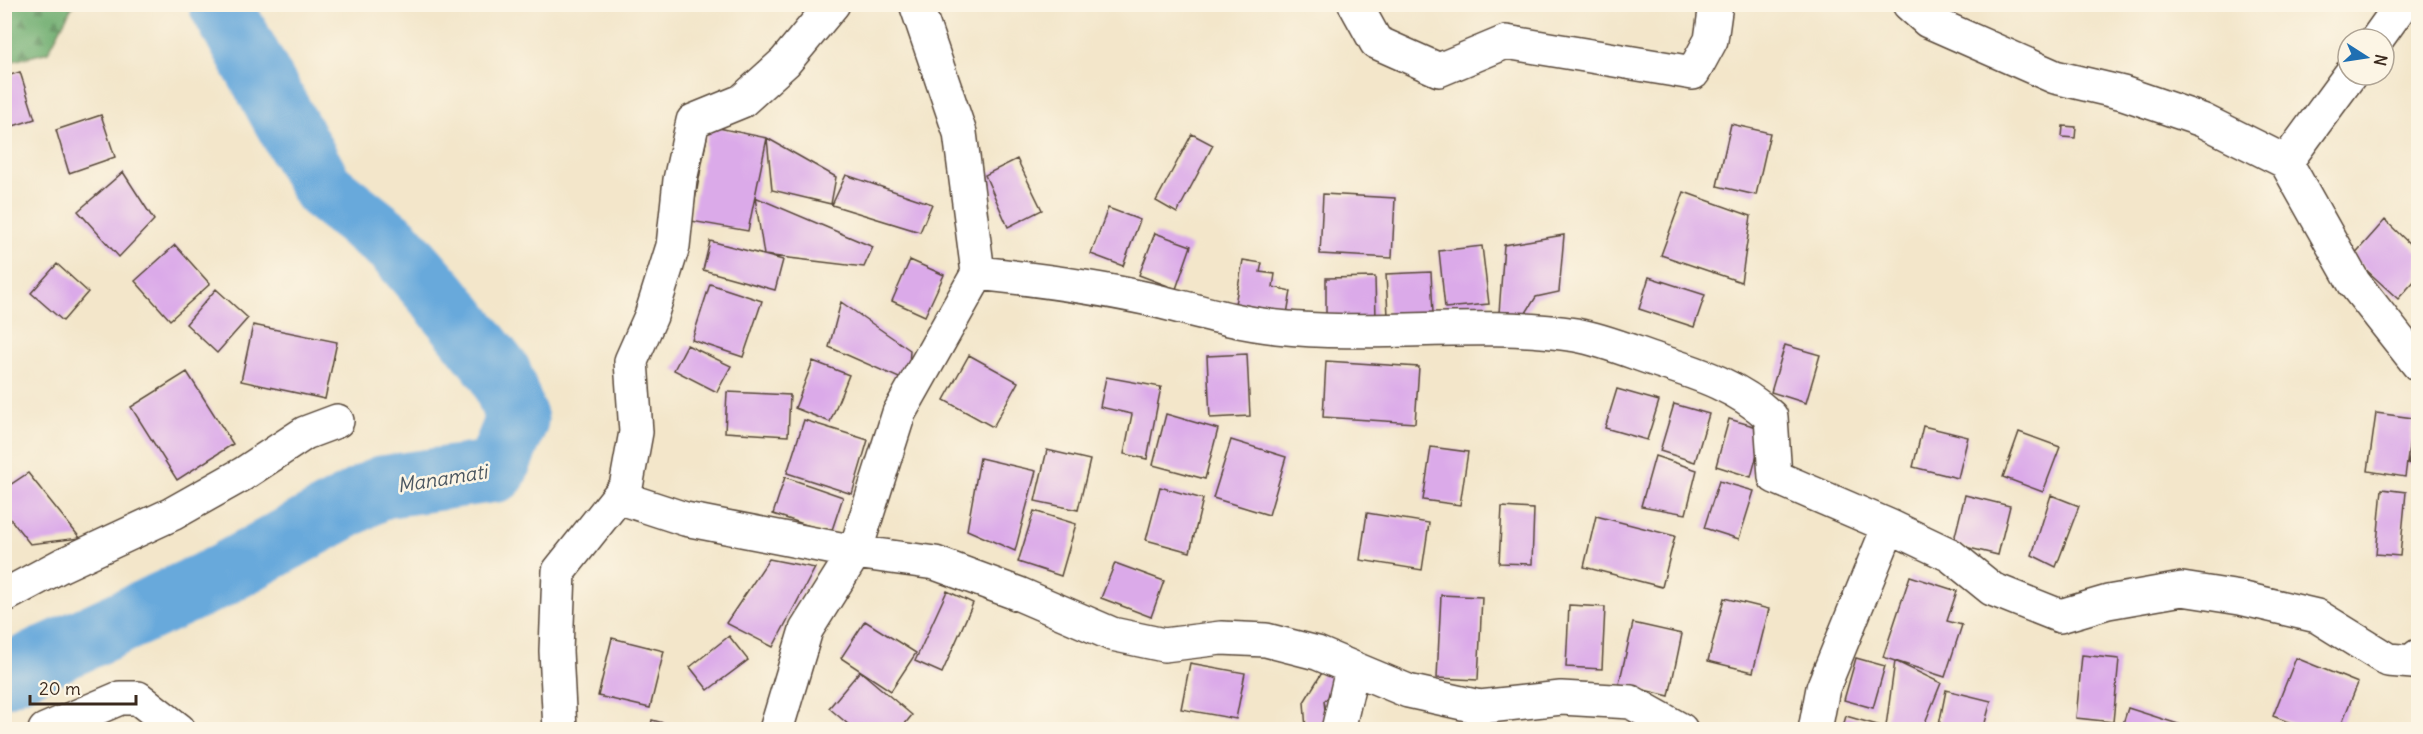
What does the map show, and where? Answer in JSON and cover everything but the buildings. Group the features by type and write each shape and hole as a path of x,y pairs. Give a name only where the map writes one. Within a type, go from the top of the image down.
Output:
{"street":[{"path":"560,729 555,651 559,571 626,487 636,432 631,361 651,316 673,246 680,180 693,121 742,101 785,62 833,4"},
{"path":"776,729 806,630 855,552 899,413 978,273 960,133 916,4"},
{"path":"1355,4 1376,42 1439,70 1506,42 1693,73 1711,40 1716,4"},
{"path":"1909,4 1928,21 2055,76 2122,93 2202,120 2286,162 2354,283 2418,363"},
{"path":"2386,27 2402,4"},
{"path":"2286,162 2341,87"},
{"path":"978,273 1057,281 1144,298 1224,319 1278,327 1327,330 1496,328 1578,336 1702,374 1752,399 1771,417 1774,477 1950,555 1992,589 2060,616 2108,602 2182,589 2240,598 2317,616 2388,660 2413,662 2418,656"},
{"path":"4,596 62,565 172,514 243,474 305,432 337,421"},
{"path":"618,497 685,519 855,552 935,563 1019,594 1112,634 1164,645 1221,638 1266,640 1317,653 1352,670 1408,692 1480,708 1561,698 1630,702 1681,729"},
{"path":"1815,729 1823,688 1889,526"},
{"path":"1338,729 1352,670"},
{"path":"45,729 120,698 138,698 178,729"}],"green space":[{"path":"5,4 73,5 48,52 5,63"}],"waterway":[{"name":"Manamati","path":"4,676 215,579 382,487 496,471 517,420 500,373 437,294 394,245 323,189 220,4"}]}
